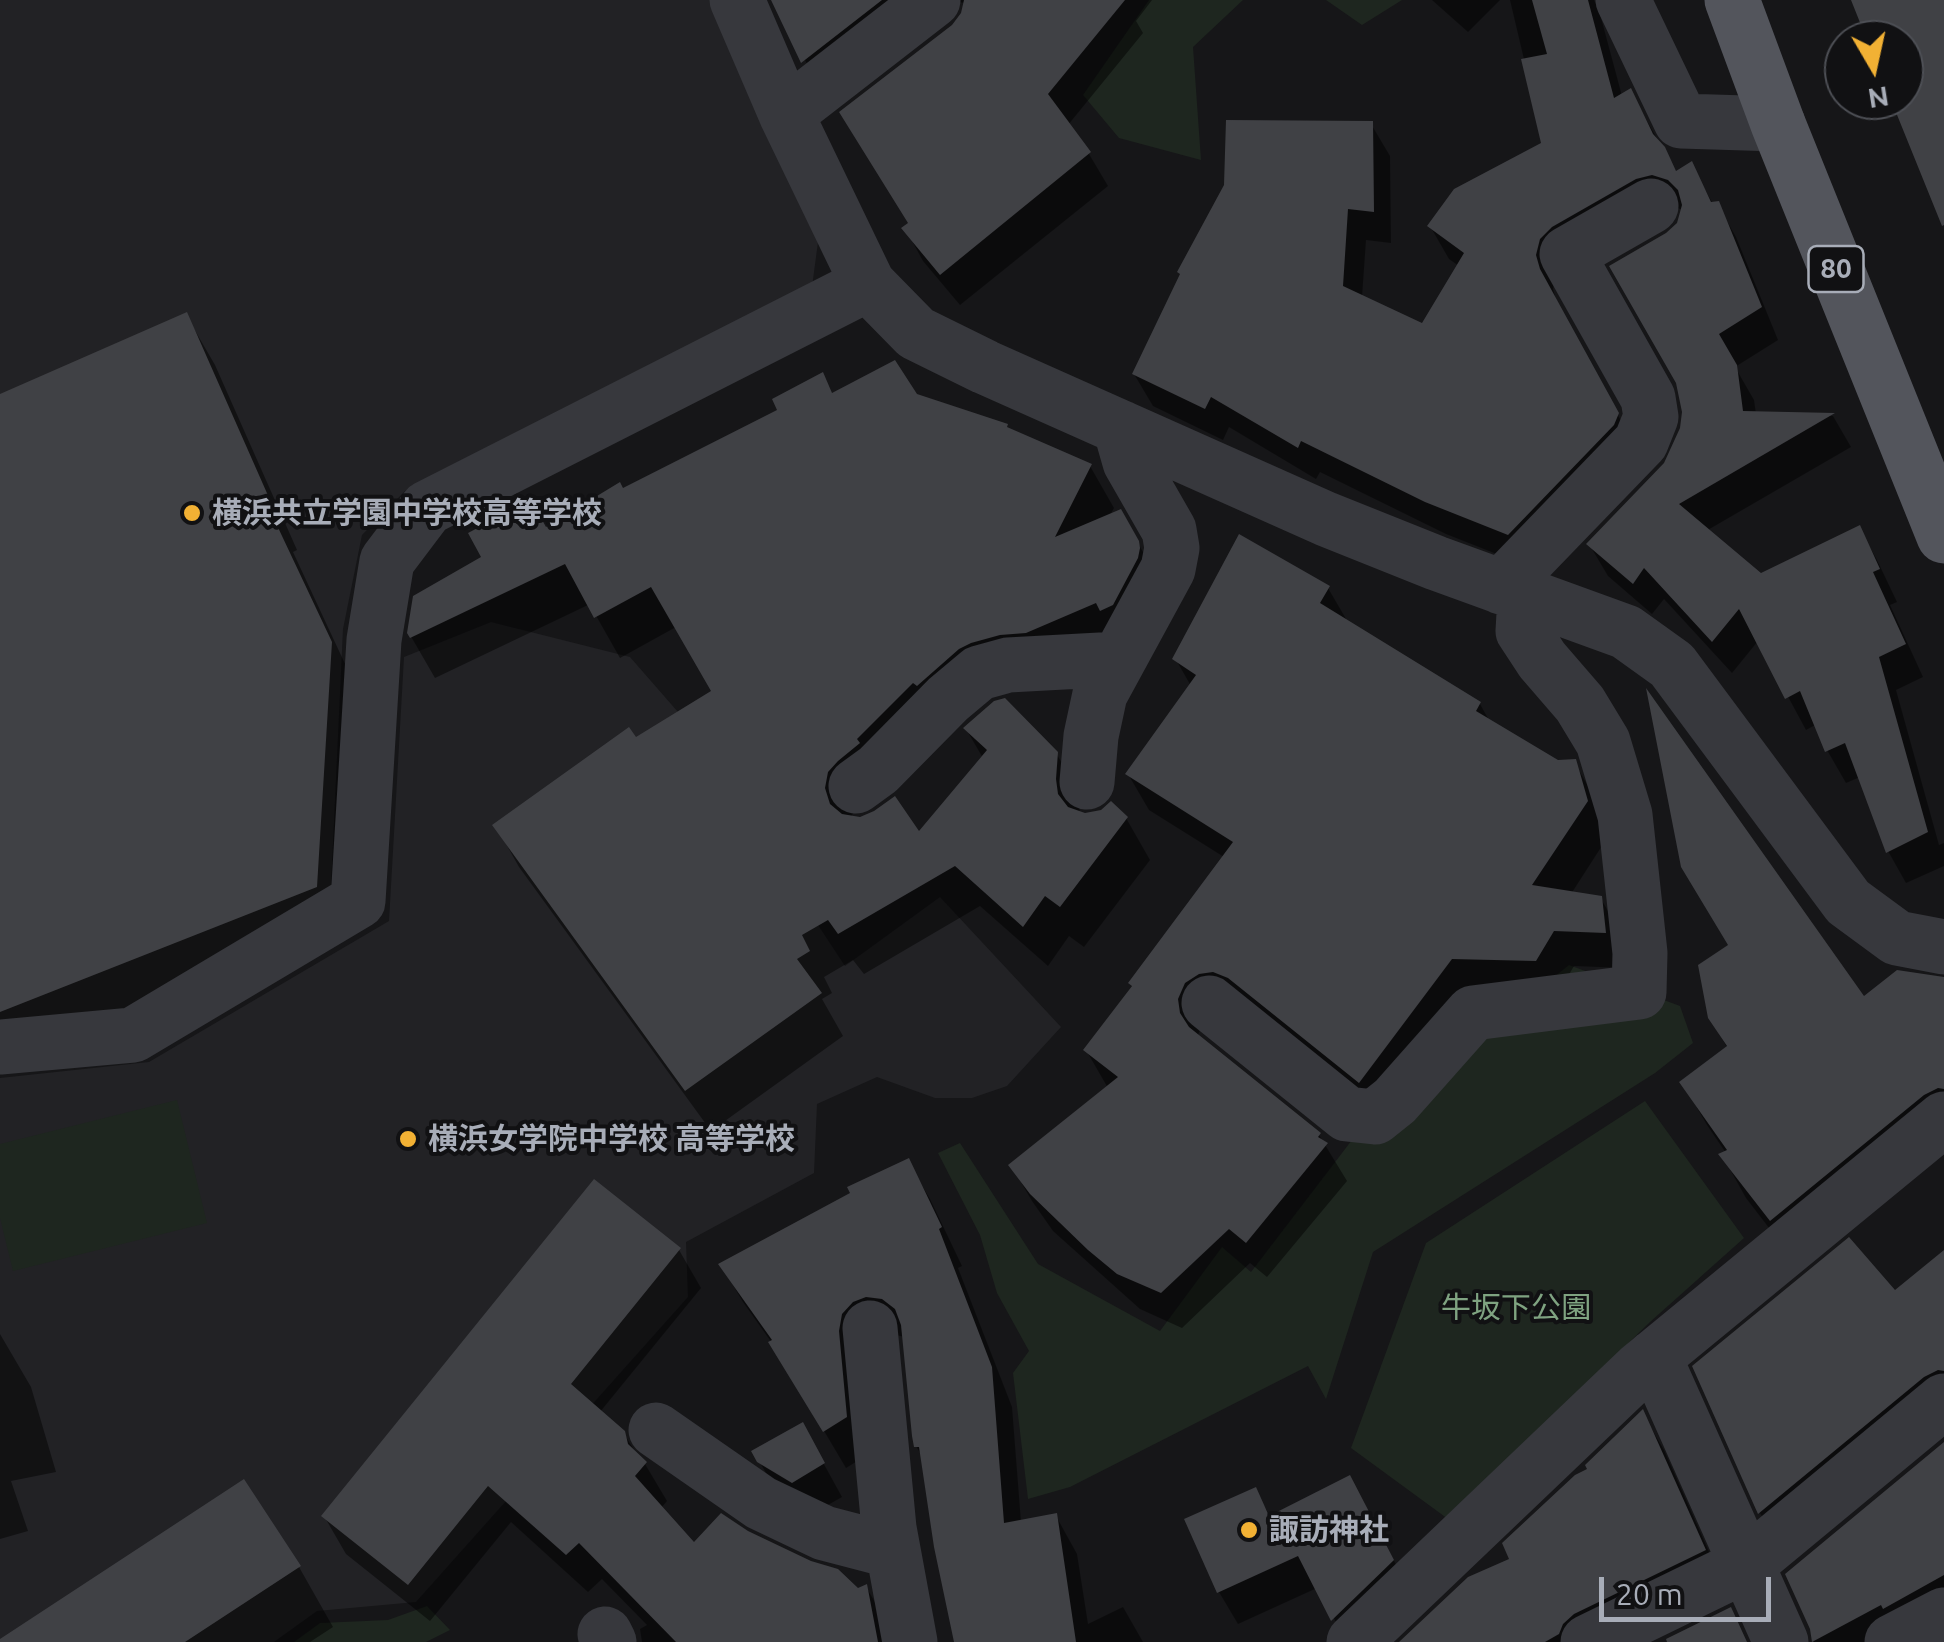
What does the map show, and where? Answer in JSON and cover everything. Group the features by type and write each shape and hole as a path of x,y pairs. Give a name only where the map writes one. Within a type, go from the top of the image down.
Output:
{"main road":[{"name":"80","path":"1732,0 1944,536"}],"street":[{"path":"736,0 868,284 916,333 1326,519 1626,632 1672,665 1848,902 1897,938 1944,947"},
{"path":"786,114 933,0"},
{"path":"1623,0 1681,121 1778,124"},
{"path":"1513,592 1641,442 1650,417 1648,398 1567,254 1651,206"},
{"path":"0,1047 133,1035 358,901 374,640 387,562 427,508 868,284"},
{"path":"1088,782 1091,736 1100,694 1168,569 1172,548 1169,530 1130,462 1120,427"},
{"path":"1209,1003 1347,1114 1376,1117 1473,1013 1639,992 1640,953 1624,815 1603,742 1580,704 1523,631 1513,592"},
{"path":"856,786 878,770 979,673 1008,665 1118,659"},
{"path":"1354,1642 1654,1357 1944,1119"},
{"path":"870,1328 889,1528 910,1642"},
{"path":"1654,1357 1782,1642"},
{"path":"1588,1642 1746,1565 1944,1401"},
{"path":"656,1430 760,1504 824,1533 893,1551"},
{"path":"1892,1642 1944,1616"}],"shaded area":[{"name":"横浜共立学園中学校高等学校","path":"0,0 712,0 818,242 812,287 405,491 362,535 343,629 331,887 138,1009 0,1022"},
{"name":"横浜女学院中学校 高等学校","path":"491,622 630,657 678,712 845,966 940,897 1061,1027 1007,1086 972,1098 935,1098 877,1077 817,1104 814,1173 686,1242 688,1297 416,1602 317,1611 274,1642 0,1642 0,1078 149,1062 389,921 404,657"}],"green space":[{"path":"1149,0 1243,0 1193,47 1201,160 1119,138 1083,95"},
{"path":"1326,0 1402,0 1362,25"},
{"path":"1569,965 1680,1006 1693,1043 1655,1073 1373,1252 1326,1399 1308,1366 1070,1487 1028,1499 1013,1373 1029,1351 997,1293 980,1235 938,1153 960,1143 1038,1264 1160,1331 1222,1247 1251,1272 1355,1136 1511,991 1544,985"},
{"path":"177,1100 207,1223 13,1271 0,1218 0,1144"},
{"name":"牛坂下公園","path":"1645,1101 1744,1238 1650,1322 1448,1519 1351,1448 1426,1243"},
{"path":"427,1606 450,1630 426,1642 294,1642 320,1623 388,1620"}],"building":[{"path":"771,0 882,0 801,63"},
{"path":"964,0 1125,0 1048,94 1091,152 940,275 901,228 908,223 839,112 952,25"},
{"path":"1532,0 1588,0 1614,98 1631,88 1676,171 1692,161 1711,202 1719,201 1762,307 1719,334 1737,365 1743,411 1835,413 1679,504 1761,573 1860,525 1880,569 1873,572 1906,644 1879,657 1928,832 1886,853 1845,743 1825,752 1800,691 1785,699 1739,609 1712,642 1644,568 1633,584 1586,544 1664,463 1680,428 1682,412 1676,383 1609,266 1677,223 1682,205 1678,190 1668,180 1652,175 1636,179 1552,227 1540,239 1536,255 1540,269 1619,413 1614,425 1508,535 1425,502 1301,441 1298,448 1211,397 1205,409 1132,374 1180,274 1177,272 1224,185 1226,120 1373,121 1374,212 1348,209 1343,286 1422,323 1464,253 1427,226 1454,189 1541,143 1521,59 1547,54"},
{"path":"1851,0 1944,0 1942,226 1899,120 1924,120 1924,20 1859,20"},
{"path":"187,312 270,500 266,502 332,642 317,887 0,1012 0,394"},
{"path":"895,360 917,394 1008,424 1007,427 1092,464 1055,537 1121,509 1140,548 1113,605 1100,611 1096,603 1026,633 971,643 917,686 913,683 857,739 860,743 828,772 825,788 830,804 842,814 860,817 895,796 919,831 987,750 963,728 994,701 1005,698 1058,752 1058,794 1068,807 1085,813 1101,810 1111,801 1128,817 1060,907 1045,896 1023,927 955,866 838,934 828,920 802,935 810,951 797,959 822,993 685,1091 492,825 629,727 636,737 711,691 651,587 594,618 565,564 410,638 407,633 413,596 481,557 468,533 531,500 546,527 620,482 623,488 777,410 772,399 823,372 832,393"},
{"path":"1239,534 1330,586 1320,603 1481,702 1476,711 1558,760 1576,759 1588,801 1532,885 1602,896 1606,933 1554,931 1536,961 1452,959 1359,1083 1228,978 1213,972 1199,974 1185,983 1178,999 1180,1013 1189,1027 1321,1133 1318,1137 1328,1143 1246,1243 1229,1229 1161,1293 1117,1274 1088,1250 1030,1194 1008,1165 1118,1077 1083,1050 1233,842 1125,774 1196,675 1172,659"},
{"path":"1646,688 1864,996 1897,970 1944,977 1944,1089 1924,1095 1770,1221 1718,1154 1727,1150 1679,1082 1727,1046 1708,1018 1698,965 1728,945 1681,867"},
{"path":"909,1158 942,1227 939,1229 992,1367 1004,1523 1057,1513 1076,1642 954,1642 919,1447 914,1447 912,1436 901,1325 895,1309 882,1299 866,1297 853,1302 842,1314 839,1331 847,1417 823,1432 768,1342 772,1340 718,1264 850,1193 847,1187"},
{"path":"594,1179 681,1248 571,1384 625,1431 628,1444 647,1462 635,1476 694,1542 721,1513 748,1531 811,1561 838,1569 858,1588 867,1584 878,1642 676,1642 579,1543 566,1555 488,1486 408,1585 321,1516"},
{"path":"1849,1237 1895,1290 1944,1250 1944,1371 1924,1377 1758,1514 1692,1366"},
{"path":"1643,1409 1706,1550 1574,1614 1559,1634 1545,1642 1399,1642 1468,1577 1509,1559 1502,1543 1575,1475 1587,1469 1585,1465"},
{"path":"803,1422 825,1463 792,1483 757,1462 751,1451"},
{"path":"1944,1442 1944,1575 1812,1642 1785,1574"},
{"path":"1350,1475 1394,1560 1331,1621 1298,1556 1217,1593 1184,1519 1256,1487 1269,1516"},
{"path":"244,1479 301,1566 185,1642 0,1642 0,1639"},
{"path":"1731,1607 1747,1642 1667,1642 1666,1639"}],"place":[{"name":"横浜共立学園中学校高等学校","path":"192,513"},
{"name":"横浜女学院中学校 高等学校","path":"408,1139"},
{"name":"諏訪神社","path":"1249,1530"}]}
